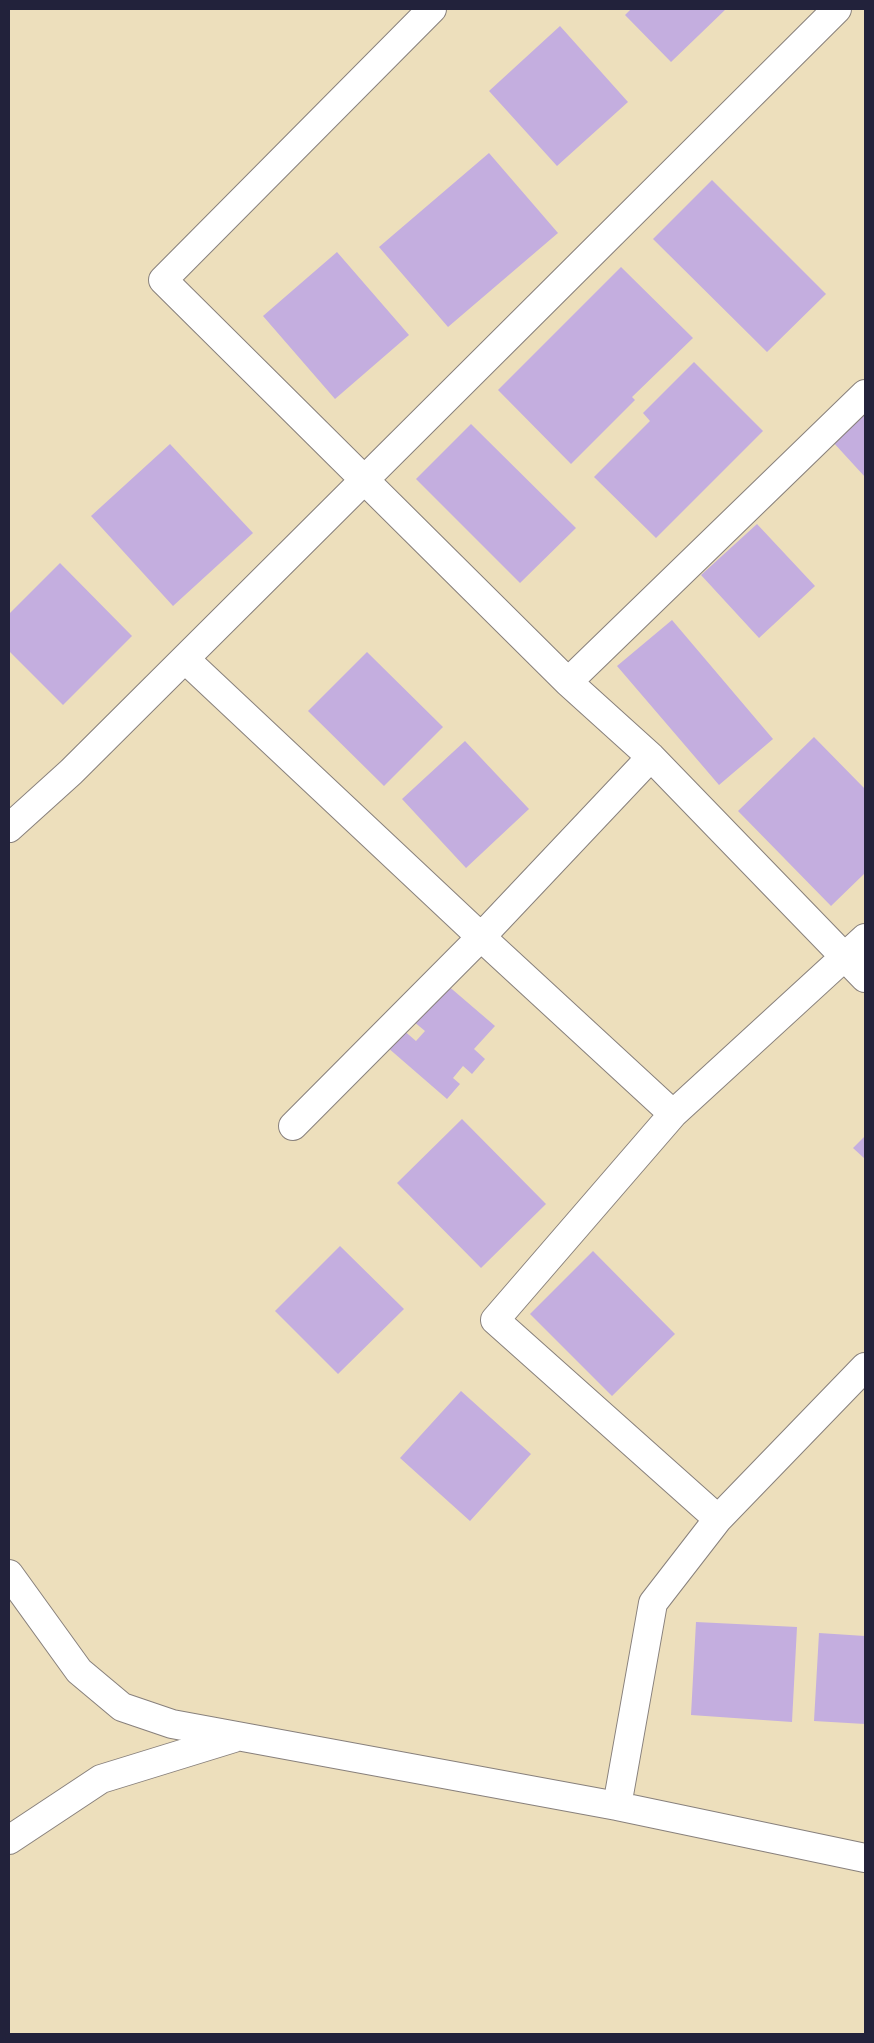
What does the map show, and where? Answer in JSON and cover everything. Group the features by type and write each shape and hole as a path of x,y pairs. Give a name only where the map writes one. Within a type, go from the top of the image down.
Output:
{"street":[{"path":"432,9 163,280 568,682 651,757 865,978"},
{"path":"9,828 71,772 837,9"},
{"path":"568,682 865,394"},
{"path":"185,659 673,1114"},
{"path":"293,1126 481,937 651,757"},
{"path":"718,1519 495,1320 673,1114 865,938"},
{"path":"617,1806 653,1603 718,1519 865,1367"},
{"path":"9,1574 79,1672 122,1707 172,1724 617,1806 865,1858"},
{"path":"9,1840 101,1779 237,1736"}],"building":[{"path":"631,9 726,9 671,62 625,15"},
{"path":"560,26 628,102 557,166 489,91"},
{"path":"489,153 558,233 448,327 379,247"},
{"path":"712,180 826,294 767,352 653,239"},
{"path":"337,252 409,335 335,399 263,316"},
{"path":"621,267 693,338 632,397 635,400 571,464 498,390"},
{"path":"694,362 763,431 656,538 594,477 650,421 643,413"},
{"path":"865,411 865,477 832,441"},
{"path":"471,424 576,528 520,583 416,479"},
{"path":"170,444 253,533 173,606 91,516"},
{"path":"757,524 815,586 759,638 701,575"},
{"path":"60,563 132,636 63,705 9,651 9,614"},
{"path":"672,620 773,739 719,785 617,666"},
{"path":"367,652 443,727 384,786 308,711"},
{"path":"814,737 865,789 865,873 831,906 738,811"},
{"path":"465,741 529,809 466,868 402,799"},
{"path":"439,978 495,1026 474,1049 485,1059 472,1074 463,1066 453,1078 460,1084 447,1099 387,1047 402,1029 416,1041 425,1031 413,1021"},
{"path":"462,1119 546,1204 481,1268 397,1183"},
{"path":"865,1136 865,1159 853,1148"},
{"path":"340,1246 404,1309 338,1374 275,1311"},
{"path":"593,1251 675,1334 612,1396 530,1314"},
{"path":"461,1391 531,1454 470,1521 400,1458"},
{"path":"696,1622 797,1627 792,1722 691,1715"},
{"path":"819,1633 865,1636 865,1724 814,1721"}]}
